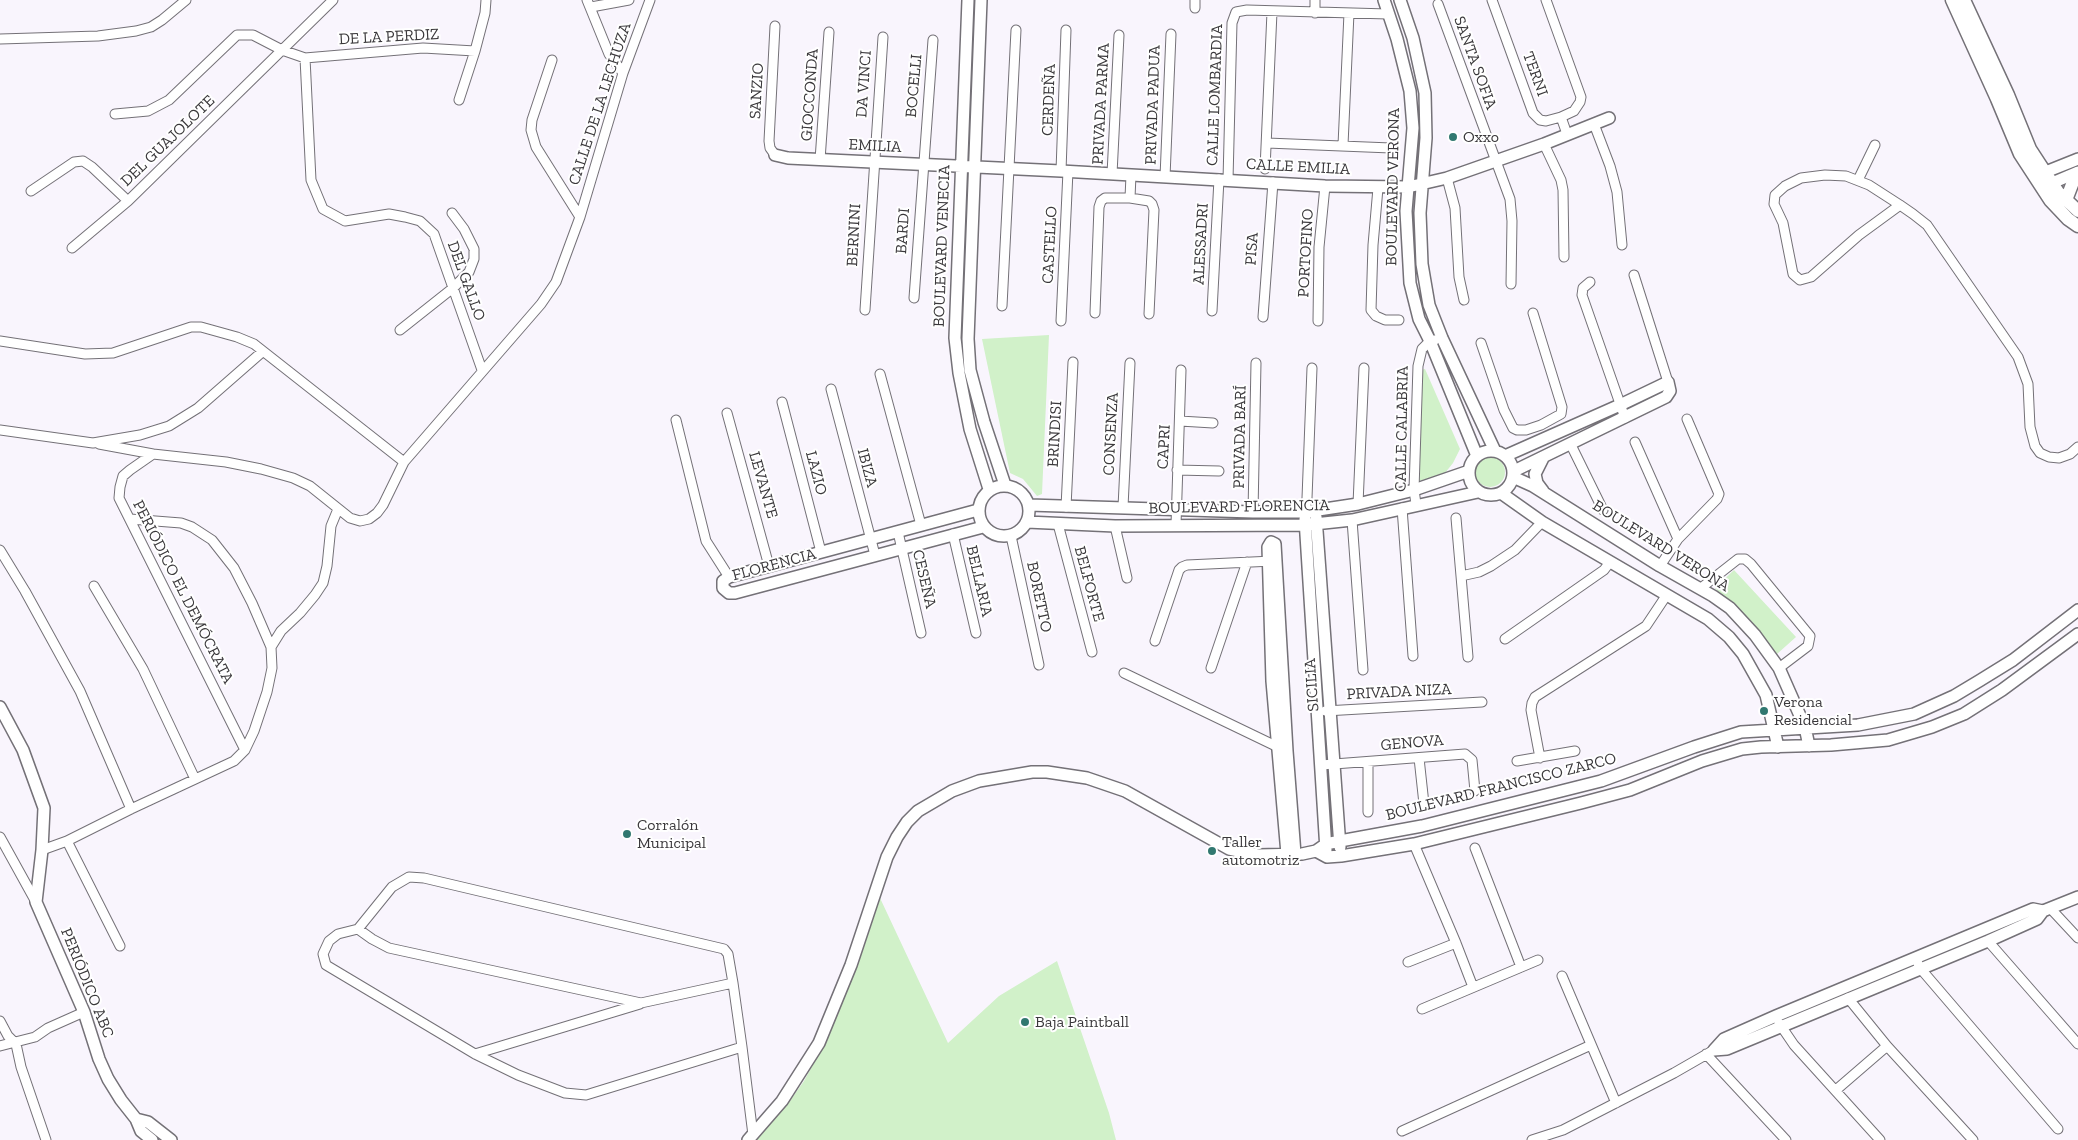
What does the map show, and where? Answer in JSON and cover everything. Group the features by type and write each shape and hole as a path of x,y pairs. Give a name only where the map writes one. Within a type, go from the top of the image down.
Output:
{"main road":[{"path":"1952,0 2020,154 2043,180 2078,211"},
{"path":"1964,0 2043,180 2068,219 2078,226"},
{"path":"2066,200 2078,173"}],"street":[{"path":"0,39 120,34 151,27 186,0"},
{"path":"282,50 332,0"},
{"path":"459,100 485,13 486,0"},
{"path":"623,73 609,54 589,3 629,0"},
{"name":"CALLE DE LA LECHUZA","path":"338,509 350,518 360,521 369,519 377,513 383,505 404,462 550,293 562,270 623,73 650,0"},
{"name":"BOULEVARD VENECIA","path":"968,0 960,166 955,338 958,373 970,429 989,489"},
{"name":"BOULEVARD VENECIA","path":"981,0 968,310 970,370 984,422 1005,485"},
{"path":"1315,12 1316,0"},
{"name":"BOULEVARD VERONA","path":"1384,0 1398,39 1410,91 1413,128 1408,187 1407,248 1410,283 1419,319 1430,341 1477,456"},
{"name":"BOULEVARD VERONA","path":"1400,0 1413,38 1425,93 1427,112 1424,184 1420,213 1422,264 1429,305 1442,338 1500,453"},
{"name":"TERNI","path":"1492,0 1533,113 1540,120 1561,118"},
{"path":"1546,0 1581,97 1574,111 1561,118 1567,134"},
{"name":"SANTA SOFIA","path":"1438,4 1510,199 1512,221 1511,284"},
{"name":"CALLE LOMBARDIA","path":"1224,179 1232,23 1236,12 1247,10 1272,12"},
{"path":"1265,169 1272,12 1388,14"},
{"path":"1343,146 1349,13"},
{"name":"SANZIO","path":"775,26 769,140 770,148 775,155"},
{"path":"1002,306 1016,30"},
{"name":"CERDEÑA","path":"1065,171 1066,30"},
{"name":"GIOCCONDA","path":"820,160 829,32"},
{"name":"PRIVADA PADUA","path":"1165,177 1171,34"},
{"path":"115,114 148,111 169,100 237,35 253,35 282,50 305,58"},
{"name":"PRIVADA PARMA","path":"1112,174 1119,35"},
{"name":"DA VINCI","path":"874,163 883,37"},
{"name":"BOCELLI","path":"922,165 933,40"},
{"name":"DE LA PERDIZ","path":"305,58 423,48 474,51"},
{"name":"DEL GUAJOLOTE","path":"72,248 128,201 282,50"},
{"name":"DEL GALLO","path":"305,58 311,180 323,209 345,221 389,214 420,221 434,234 482,370"},
{"name":"CALLE DE LA LECHUZA","path":"552,60 532,120 531,130 536,147 580,216"},
{"name":"CALLE EMILIA","path":"974,167 1224,179 1325,186 1408,187 1447,178 1544,144 1609,118"},
{"path":"1594,124 1610,166 1617,192 1622,245"},
{"path":"1267,143 1391,148"},
{"path":"1544,144 1561,180 1563,190 1564,257"},
{"path":"1858,180 1875,144"},
{"name":"EMILIA","path":"775,155 788,158 820,160 974,167"},
{"path":"2043,180 2078,159"},
{"path":"31,190 74,162 83,161 128,201"},
{"name":"BERNINI","path":"865,310 874,163"},
{"name":"BARDI","path":"914,298 922,165"},
{"name":"CASTELLO","path":"1061,321 1065,171"},
{"path":"2043,180 2078,173"},
{"path":"1130,198 1131,175"},
{"path":"1900,205 1859,235 1811,277 1800,280 1795,277 1790,268 1783,222 1774,204 1775,195 1785,186 1801,178 1825,175 1846,176 1858,180 1900,205 1928,225 2018,357 2028,384 2030,427 2035,446 2040,453 2049,457 2059,458 2070,454 2078,446"},
{"path":"1447,178 1455,208 1458,277 1464,300"},
{"name":"ALESSADRI","path":"1212,311 1224,179"},
{"name":"PISA","path":"1263,317 1273,182"},
{"name":"PORTOFINO","path":"1318,321 1319,247 1325,186"},
{"path":"1378,188 1373,245 1371,310 1376,316 1385,320 1399,320"},
{"path":"1095,313 1099,207 1101,201 1105,198 1130,198 1149,201 1154,210 1149,314"},
{"path":"400,330 453,288 469,272 474,259 474,249 464,229 452,213"},
{"path":"1514,474 1668,395 1670,391 1668,382 1634,275"},
{"path":"1590,282 1583,288 1582,296 1625,418"},
{"path":"1481,343 1504,410 1513,428 1521,431 1541,425 1561,414 1562,407 1532,313"},
{"path":"0,342 63,352 86,354 113,352 191,327 201,327 248,341 404,462"},
{"path":"1430,341 1442,338"},
{"name":"CALLE CALABRIA","path":"1416,504 1414,490 1418,366 1422,349 1430,341"},
{"path":"93,443 140,435 169,426 198,408 262,352"},
{"name":"BRINDISI","path":"1066,507 1073,362"},
{"name":"CONSENZA","path":"1123,507 1130,362"},
{"name":"PRIVADA BARÍ","path":"1253,512 1256,362"},
{"path":"1309,508 1312,368"},
{"path":"1358,504 1364,368"},
{"name":"CAPRI","path":"1176,525 1181,370"},
{"path":"880,374 921,525"},
{"path":"1500,453 1512,465 1514,474 1511,484 1502,493 1494,496 1478,492 1469,479 1471,463 1477,456 1488,451 1500,453 1546,437 1620,406 1668,382"},
{"name":"IBIZA","path":"831,389 875,554"},
{"name":"LAZIO","path":"782,402 821,552"},
{"name":"LEVANTE","path":"727,413 770,566"},
{"path":"1660,566 1678,540 1717,499 1719,494 1687,419"},
{"path":"676,420 706,541 728,577"},
{"path":"1180,421 1213,422"},
{"path":"1541,425 1546,437"},
{"path":"0,430 93,443 153,454 226,462 293,478 310,486 338,509 332,526 323,583 300,614 281,630 271,647"},
{"path":"1635,442 1678,540"},
{"path":"1571,445 1603,510"},
{"name":"PERIÓDICO EL DEMÓCRATA","path":"153,454 123,476 119,498 245,750"},
{"path":"1543,458 1535,474 1544,493"},
{"path":"1177,470 1219,471"},
{"name":"BOULEVARD FLORENCIA","path":"1029,505 1253,512 1309,508 1358,504 1414,490 1469,471"},
{"name":"BOULEVARD VERONA","path":"1514,474 1660,566 1701,588 1730,608 1743,621 1779,668 1805,727 1809,746"},
{"path":"1005,485 1020,491 1029,505 1027,522 1022,529 1011,536 998,536 990,533 983,527 979,519 978,510 980,502 989,489 1005,485"},
{"name":"BOULEVARD FLORENCIA","path":"1027,522 1115,526 1311,524 1352,520 1416,504 1478,492"},
{"path":"1502,493 1542,522 1708,619 1729,637 1743,654 1766,695 1778,747"},
{"name":"SICILIA","path":"1309,508 1330,710 1341,856"},
{"path":"1402,508 1412,656"},
{"name":"FLORENCIA","path":"978,510 728,577 723,581 723,588 729,593 735,593 875,554 983,527"},
{"path":"1456,518 1468,656"},
{"path":"42,850 67,841 234,761 245,750 268,692 272,668 271,647 234,568 212,540 192,527 181,523 130,519"},
{"path":"1352,520 1363,670"},
{"path":"1461,576 1479,572 1515,550 1542,522"},
{"name":"BELFORTE","path":"1058,524 1092,652"},
{"name":"SICILIA","path":"1311,524 1317,711 1327,857"},
{"path":"1115,526 1127,578"},
{"name":"CESEÑA","path":"898,532 921,633"},
{"name":"BELLARIA","path":"953,534 976,634"},
{"name":"BORETTO","path":"1011,536 1039,665"},
{"path":"0,550 25,591 80,691 131,809"},
{"path":"1701,588 1738,559 1745,559 1751,564 1810,636 1808,646 1779,668"},
{"path":"1155,641 1179,570 1187,565 1272,561 1283,749 1292,854"},
{"path":"1211,668 1247,562"},
{"path":"1505,639 1604,570 1610,562"},
{"path":"94,586 143,669 194,779"},
{"path":"1540,758 1531,710 1535,697 1646,626 1666,596"},
{"name":"BOULEVARD FRANCISCO ZARCO","path":"751,1138 790,1090 819,1043 854,956 887,857 897,837 907,822 918,812 952,790 979,781 1032,772 1047,772 1087,778 1125,791 1229,849 1258,855 1316,851 1326,844 1422,826 1601,781 1719,738 1741,732 1805,727 1858,726 1914,714 1954,696 2013,660 2078,610"},
{"name":"BOULEVARD FRANCISCO ZARCO","path":"1327,857 1414,844 1581,803 1630,790 1723,753 1761,747 1809,746 1888,740 1932,727 1964,714 2002,690 2078,634"},
{"path":"1124,673 1283,749"},
{"name":"PRIVADA NIZA","path":"1317,711 1482,702"},
{"path":"0,707 23,750 44,808 42,850 36,902"},
{"path":"1517,761 1575,751"},
{"name":"GENOVA","path":"1321,765 1468,754 1472,760 1475,791"},
{"path":"1420,758 1424,804"},
{"path":"1368,762 1368,812"},
{"path":"0,837 36,902"},
{"path":"67,841 120,946"},
{"path":"1414,844 1473,987"},
{"path":"1475,848 1521,967"},
{"path":"1316,851 1327,857"},
{"path":"742,1048 586,1095 565,1092 518,1075 475,1054 326,965 322,954 328,942 338,934 358,929 392,887 409,877 424,878 724,949 728,954 733,983 742,1048 751,1138"},
{"path":"1532,1140 1563,1130 1710,1052 1727,1049 1778,1021 1918,963 1988,941 2037,920 2047,910 2078,897"},
{"name":"PERIÓDICO ABC","path":"36,902 84,1012 98,1058 108,1079 136,1119 141,1131 152,1140"},
{"path":"1778,1021 1848,998 2033,909 2047,910 2078,938"},
{"path":"358,929 389,948 641,1004"},
{"path":"1988,941 2078,1044"},
{"path":"1408,962 1456,943"},
{"path":"1422,1009 1538,960"},
{"path":"1918,963 2058,1129"},
{"path":"1562,976 1616,1103"},
{"path":"475,1054 641,1004 733,983"},
{"path":"1848,998 1886,1046 1973,1140"},
{"path":"0,1046 16,1044 35,1037 48,1028 84,1012"},
{"path":"0,1020 8,1036 16,1044 21,1067 46,1140"},
{"path":"1778,1021 1794,1045 1880,1140"},
{"path":"1402,1131 1591,1045"},
{"path":"1836,1090 1886,1046"},
{"path":"1710,1052 1786,1140"},
{"path":"136,1119 148,1122 171,1140"}],"green space":[{"path":"1049,335 1042,494 1037,496 1023,479 1010,473 982,339"},
{"path":"1425,369 1460,449 1445,473 1416,482 1418,371"},
{"path":"1490,457 1496,458 1504,466 1504,478 1496,486 1490,487 1484,486 1476,478 1475,472 1476,466 1484,458"},
{"path":"1734,570 1796,637 1777,654 1715,588"},
{"name":"Baja Paintball","path":"880,898 948,1043 999,996 1057,961 1109,1113 1116,1140 751,1140 787,1105 804,1081 828,1037"}],"place":[{"name":"Oxxo","path":"1453,137"},
{"name":"Verona Residencial","path":"1764,711"},
{"name":"Corralón Municipal","path":"627,834"},
{"name":"Taller automotriz","path":"1212,851"},
{"name":"Baja Paintball","path":"1025,1022"}]}
